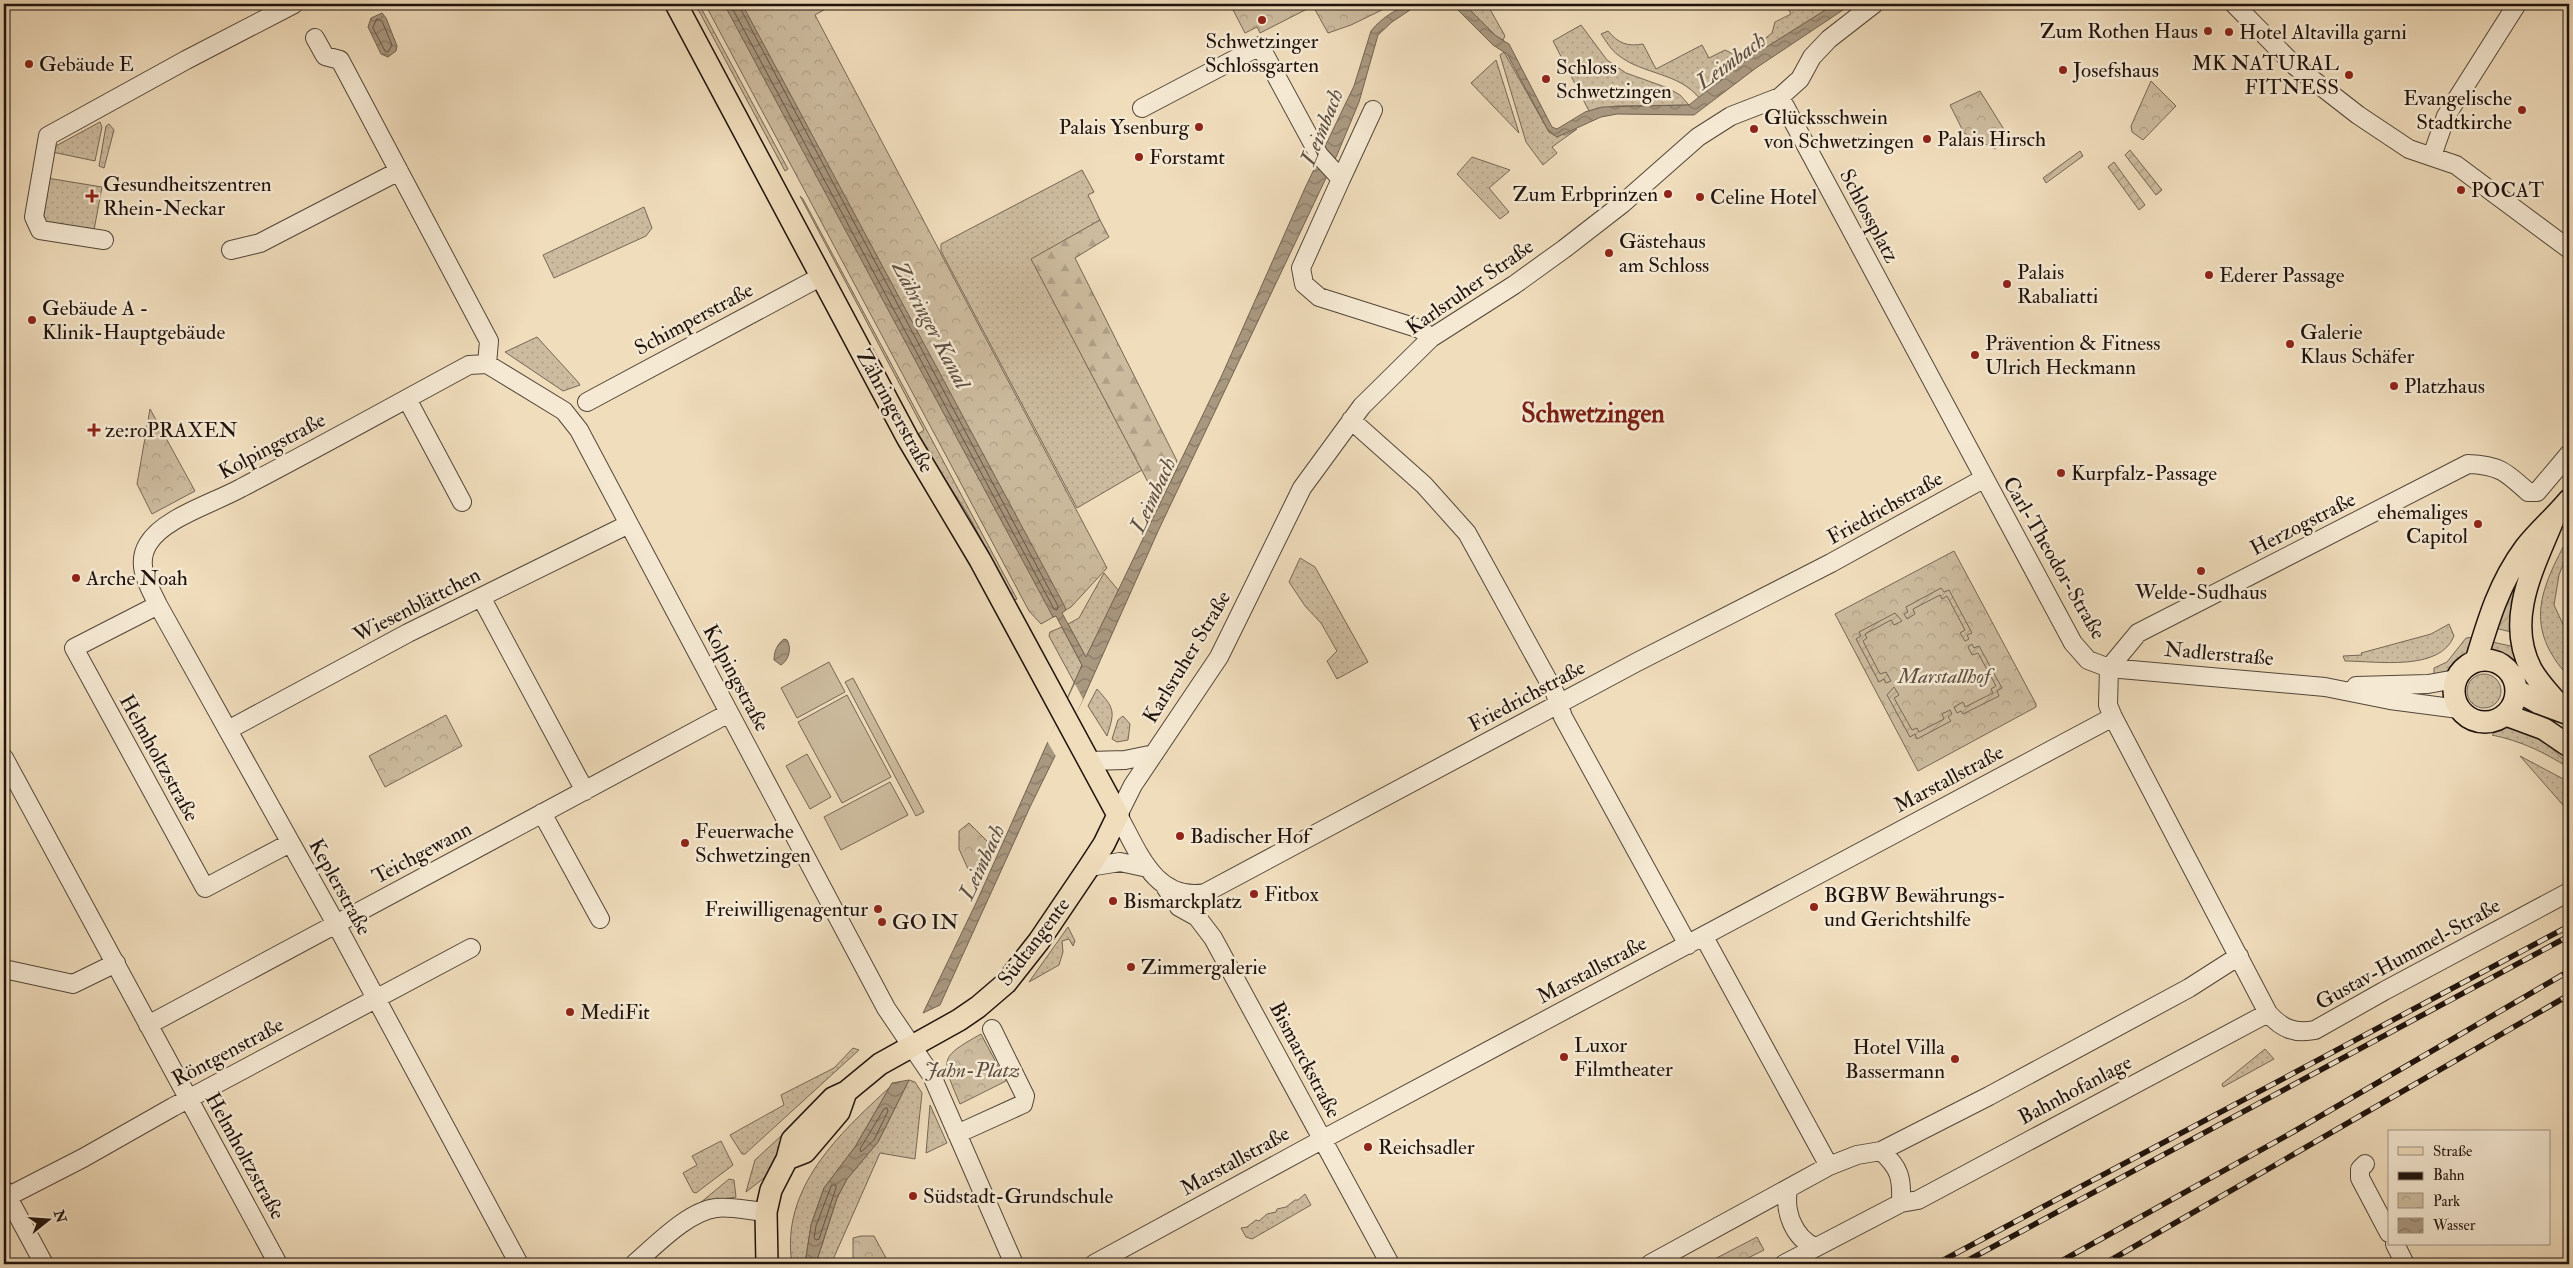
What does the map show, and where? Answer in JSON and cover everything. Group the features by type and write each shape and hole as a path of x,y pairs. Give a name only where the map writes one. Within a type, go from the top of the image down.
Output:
{"main road":[{"name":"Zähringerstraße","path":"676,4 908,439 956,517 1118,815"},
{"path":"2476,661 2496,597 2508,572 2526,547 2553,520 2569,500"},
{"path":"2553,520 2528,581 2522,606 2520,639 2532,671 2566,713"},
{"path":"2485,660 2503,666 2514,681 2516,690 2514,704 2506,715 2497,720 2479,722 2470,719 2459,709 2454,699 2456,679 2461,671 2476,661 2485,660"},
{"path":"2516,690 2539,703 2566,713"},
{"path":"2506,715 2544,729 2569,746"},
{"name":"Südtangente","path":"767,1264 766,1212 771,1190 787,1160 792,1140 832,1098 846,1092 880,1064 966,1016 1006,983 1039,941 1089,867 1104,844 1118,815"}],"street":[{"path":"104,240 40,230 36,224 34,218 48,136 186,60 294,4"},
{"path":"1780,97 1800,79 1812,57 1829,39 1874,4"},
{"path":"2234,4 2295,66 2320,88 2396,143 2408,149 2456,165 2569,249"},
{"path":"2432,156 2446,116 2516,4"},
{"path":"314,38 325,56 340,60 399,171 489,341 487,364"},
{"path":"1142,108 1260,46 1319,155 1336,173"},
{"name":"Karlsruher Straße","path":"1118,815 1128,794 1232,634 1302,488 1351,420 1431,338 1539,267 1603,219 1678,152 1714,126 1732,116 1780,97"},
{"name":"Schlossplatz","path":"1780,97 1918,355"},
{"path":"1373,110 1336,173 1301,268 1304,284 1319,297 1420,329 1431,338"},
{"path":"231,250 260,243 399,171"},
{"name":"Schimperstraße","path":"587,402 822,276"},
{"name":"Carl-Theodor-Straße","path":"1918,355 2076,649 2088,660 2109,668 2108,705 2112,717 2268,1013"},
{"name":"Kolpingstraße","path":"158,531 469,365 487,364 564,411 579,430 886,1008 932,1076 1014,1264"},
{"path":"407,399 462,502"},
{"path":"1351,420 1424,485 1467,533 1555,694 1568,726 1829,1166"},
{"name":"Herzogstraße","path":"2109,668 2138,633 2468,464 2486,464 2503,469 2528,492 2537,492 2569,454"},
{"name":"Friedrichstraße","path":"1166,888 1194,895 1217,888 1684,637 1831,563 1983,479"},
{"name":"Wiesenblättchen","path":"228,730 408,634 629,524"},
{"name":"Keplerstraße","path":"158,531 146,546 142,561 144,576 158,605 336,924 519,1264"},
{"path":"481,597 584,791"},
{"name":"Helmholtzstraße","path":"158,605 74,648 138,769 205,888 290,843"},
{"name":"Nadlerstraße","path":"2109,668 2325,687 2390,700 2459,709"},
{"name":"Nadlerstraße","path":"2325,687 2428,684 2456,679"},
{"name":"Teichgewann","path":"148,1025 729,714"},
{"name":"Marstallstraße","path":"1094,1264 2112,717"},
{"path":"1089,761 1125,760 1154,754"},
{"name":"Helmholtzstraße","path":"4,758 278,1264"},
{"path":"542,813 600,919"},
{"path":"1118,815 1148,868 1166,888"},
{"path":"1089,867 1120,862 1148,868"},
{"name":"Bismarckstraße","path":"1166,888 1179,907 1198,917 1213,938 1390,1264"},
{"name":"Gustav-Hummel-Straße","path":"2268,1013 2284,1028 2304,1032 2315,1030 2569,892"},
{"name":"Röntgenstraße","path":"6,1193 83,1158 188,1099 471,948"},
{"name":"Bahnhofanlage","path":"1650,1264 1829,1166 1857,1155 1880,1151 1990,1096 2157,1005 2239,956"},
{"path":"4,969 73,984 116,964"},
{"name":"Bahnhofanlage","path":"1784,1264 1901,1203 1918,1200 2268,1013"},
{"path":"957,1134 1023,1104 1025,1096 992,1029"},
{"path":"1880,1151 1894,1162 1900,1176 1901,1203"},
{"path":"2365,1164 2360,1169 2360,1178 2388,1231"},
{"path":"1788,1190 1785,1203 1798,1236 1807,1244 1816,1247"},
{"path":"6,1193 44,1264"},
{"path":"634,1264 688,1221 705,1211 719,1208 766,1212"},
{"path":"2396,1246 2405,1264"}],"green space":[{"path":"689,4 699,4 788,169 785,171 699,11"},
{"path":"705,4 834,4 815,15 1107,568 1071,607 1041,624 1029,611"},
{"name":"Schwetzinger Schlossgarten","path":"1230,4 1394,4 1351,25 1328,33 1313,6 1260,33 1257,27 1245,33"},
{"path":"1464,4 1487,4 1505,36 1503,40 1496,36"},
{"path":"1785,4 1835,4 1766,48 1762,41 1772,33 1775,22 1791,14"},
{"path":"1581,25 1607,60 1626,73 1668,88 1680,95 1689,105 1616,106 1589,111 1553,41"},
{"path":"1608,31 1615,39 1623,43 1632,45 1643,44 1656,69 1702,45 1709,58 1725,50 1735,55 1746,52 1749,58 1700,99 1691,90 1671,78 1638,67 1618,55 1601,34"},
{"path":"1504,52 1549,132 1565,135 1577,129 1552,147 1557,153 1543,165 1526,142 1500,55"},
{"path":"1496,60 1519,133 1471,83"},
{"path":"2151,81 2176,106 2143,140 2132,132 2131,126"},
{"path":"1980,91 2010,139 1995,149 1964,133 1950,105"},
{"path":"100,122 102,127 95,161 52,152 52,148"},
{"path":"109,124 114,130 104,168 99,166 106,126"},
{"path":"2130,150 2162,190 2156,195 2125,155"},
{"path":"2080,151 2083,156 2046,183 2043,178"},
{"path":"1472,157 1510,170 1489,188 1509,212 1500,219 1457,174"},
{"path":"2114,162 2145,205 2139,210 2108,167"},
{"path":"1082,170 1094,192 1088,195 1100,220 1032,260 1142,470 1077,508 941,251 941,244"},
{"path":"47,178 102,187 94,230 50,226 43,220"},
{"path":"800,196 1017,599 1014,600 967,513 918,434 924,430"},
{"path":"644,207 652,228 646,236 554,278 543,255"},
{"path":"1100,220 1109,237 1075,258 1177,461 1163,492 1150,486 1031,259"},
{"path":"537,337 580,385 563,391 505,352"},
{"path":"150,409 195,491 152,514 137,484"},
{"path":"2569,536 2569,548 2559,575 2554,605 2569,637 2569,677 2555,659 2546,641 2541,625 2541,608 2550,574"},
{"path":"2531,548 2511,632 2491,627"},
{"name":"Marstallhof","path":"1954,551 2036,707 1918,771 1835,614"},
{"path":"1300,558 1315,567 1368,662 1337,679 1327,661 1337,651 1321,623 1305,606 1289,582"},
{"path":"1104,573 1119,591 1086,658 1068,624 1079,618"},
{"path":"1941,588 1944,592 1949,590 1972,633 1967,635 1969,639 1965,641 1960,633 1965,630 1947,596 1942,599 1940,595 1913,609 1915,614 1907,619 1904,614 1908,612 1906,607"},
{"path":"1895,613 1902,621 1894,625 1891,620 1865,634 1867,638 1863,641 1880,674 1886,672 1891,681 1886,683 1884,679 1879,682 1856,639 1861,636 1859,632"},
{"path":"2449,624 2454,636 2447,647 2435,655 2422,660 2389,663 2345,661 2343,656 2362,655 2361,653 2431,634"},
{"path":"1062,627 1082,665 1075,684 1049,636 1050,632"},
{"path":"2475,637 2469,650 2459,662 2441,674 2434,676 2434,668 2447,662 2466,638"},
{"path":"2488,641 2515,647 2538,691 2524,683 2511,662 2487,652"},
{"path":"1972,644 1974,648 1979,646 2002,688 1997,691 1999,696 1963,714 1961,711 1957,713 1954,707 1963,702 1965,707 1993,693 1991,689 1996,686 1978,653 1972,655 1968,647"},
{"path":"829,662 845,692 797,718 781,688"},
{"path":"2484,674 2491,675 2496,679 2500,684 2500,698 2496,703 2491,707 2484,708 2477,707 2472,703 2468,698 2467,691 2468,684 2472,679 2477,675"},
{"path":"853,678 924,812 916,816 845,682"},
{"path":"1894,687 1899,695 1894,698 1912,730 1917,728 1919,732 1944,719 1942,714 1950,710 1952,714 1948,717 1951,721 1917,739 1915,734 1910,737 1887,695"},
{"path":"1097,689 1107,701 1112,711 1107,736 1088,706"},
{"path":"847,695 891,777 842,803 798,722"},
{"path":"446,715 462,746 385,787 369,756"},
{"path":"1123,716 1130,724 1128,740 1117,742 1112,739 1118,720"},
{"path":"2509,724 2538,735 2569,765 2569,768 2532,748 2513,740 2492,735 2500,727"},
{"path":"807,754 831,797 810,809 786,766"},
{"path":"2520,756 2569,782 2569,812"},
{"path":"890,782 908,815 841,850 824,817"},
{"path":"969,823 989,843 981,870 968,869 959,849 959,831"},
{"path":"1068,927 1075,941 1073,946 1069,939 1062,941 1063,952 1059,965 1029,982"},
{"name":"Jahn-Platz","path":"981,1034 1006,1081 960,1104 949,1077 947,1061 950,1055 957,1049"},
{"path":"853,1048 859,1050 745,1154 742,1154 730,1135 784,1105 781,1095 834,1068"},
{"path":"2265,1049 2274,1059 2223,1087 2222,1084"},
{"path":"909,1080 915,1082 922,1093 915,1159 880,1153 831,1264 819,1264 818,1257 837,1198 847,1179 878,1142"},
{"path":"890,1087 855,1147 824,1188 811,1225 805,1264 792,1264 791,1237 795,1211 804,1187 817,1165 833,1144"},
{"path":"821,1099 784,1140 764,1178 746,1192 755,1160"},
{"path":"930,1105 947,1143 926,1153"},
{"path":"721,1141 733,1165 696,1193 693,1192 683,1173 697,1165 692,1156"},
{"path":"729,1179 734,1180 736,1197 700,1203"},
{"path":"1305,1194 1311,1205 1252,1239 1246,1237 1241,1228 1247,1227 1256,1220 1259,1221 1267,1214 1276,1212 1277,1209 1286,1207"},
{"path":"874,1236 886,1258 880,1264 856,1264 853,1262 853,1238"},
{"path":"1757,1237 1764,1250 1736,1264 1705,1264"}],"water":[{"path":"724,4 742,4 1064,605 1066,610 1062,613 1086,657 1222,375 1305,188 1354,86 1371,31 1393,12 1406,6 1419,4 1392,22 1378,35 1359,102 1337,155 1159,529 1083,699 1030,807 940,1005 923,1013 977,901 1082,665 1056,616 1053,617"},
{"path":"1452,4 1464,4 1496,36 1509,44 1552,127 1557,129 1585,112 1602,107 1689,105 1749,58 1835,4 1852,4 1756,68 1694,115 1617,114 1601,117 1557,137 1549,132 1507,54 1493,45"},
{"path":"382,13 386,18 397,46 396,51 388,57 381,54 368,27 371,18"},
{"path":"784,639 789,643 789,650 788,657 781,665 774,660 774,657 775,651"},
{"path":"909,1080 878,1142 847,1179 837,1198 818,1257 819,1264 805,1264 811,1225 824,1188 855,1147 892,1083"}],"pier":[{"path":"1075,684 1083,699 1057,758 1047,741"}],"railway":[{"path":"1936,1264 2569,926"},
{"path":"1961,1264 2569,936"},
{"path":"2056,1264 2293,1132 2569,971"},
{"path":"2104,1264 2569,995"}],"place":[{"name":"Schwetzinger Schlossgarten","path":"1262,20"},
{"name":"Zum Rothen Haus","path":"2208,31"},
{"name":"Hotel Altavilla garni","path":"2229,32"},
{"name":"Gebäude E","path":"29,64"},
{"name":"Josefshaus","path":"2063,70"},
{"name":"MK NATURAL FITNESS","path":"2349,75"},
{"name":"Schloss Schwetzingen","path":"1546,79"},
{"name":"Evangelische Stadtkirche","path":"2522,110"},
{"name":"Palais Ysenburg","path":"1199,127"},
{"name":"Glücksschwein von Schwetzingen","path":"1754,129"},
{"name":"Palais Hirsch","path":"1927,139"},
{"name":"Forstamt","path":"1139,157"},
{"name":"POCAT","path":"2461,190"},
{"name":"Zum Erbprinzen","path":"1668,194"},
{"name":"Gesundheitszentren Rhein-Neckar","path":"92,196"},
{"name":"Celine Hotel","path":"1700,197"},
{"name":"Gästehaus am Schloss","path":"1609,253"},
{"name":"Ederer Passage","path":"2209,275"},
{"name":"Palais Rabaliatti","path":"2007,284"},
{"name":"Gebäude A - Klinik-Hauptgebäude","path":"32,320"},
{"name":"Galerie Klaus Schäfer","path":"2290,344"},
{"name":"Prävention & Fitness Ulrich Heckmann","path":"1975,355"},
{"name":"Platzhaus","path":"2394,386"},
{"name":"ze:roPRAXEN","path":"94,430"},
{"name":"Kurpfalz-Passage","path":"2061,473"},
{"name":"ehemaliges Capitol","path":"2478,524"},
{"name":"Welde-Sudhaus","path":"2201,571"},
{"name":"Arche Noah","path":"76,578"},
{"name":"Badischer Hof","path":"1180,836"},
{"name":"Feuerwache Schwetzingen","path":"685,843"},
{"name":"Fitbox","path":"1254,894"},
{"name":"Bismarckplatz","path":"1113,901"},
{"name":"BGBW Bewährungs- und Gerichtshilfe","path":"1814,907"},
{"name":"Freiwilligenagentur","path":"878,909"},
{"name":"GO IN","path":"882,922"},
{"name":"Zimmergalerie","path":"1131,967"},
{"name":"MediFit","path":"570,1012"},
{"name":"Luxor Filmtheater","path":"1564,1057"},
{"name":"Hotel Villa Bassermann","path":"1955,1059"},
{"name":"Reichsadler","path":"1368,1147"},
{"name":"Südstadt-Grundschule","path":"913,1196"}],"district":[{"name":"Schwetzingen","path":"1593,414"}],"water label":[{"name":"Leimbach","path":"1731,61"},
{"name":"Leimbach","path":"1322,127"},
{"name":"Zähringer Kanal","path":"931,325"},
{"name":"Leimbach","path":"1153,495"},
{"name":"Leimbach","path":"982,862"}]}
